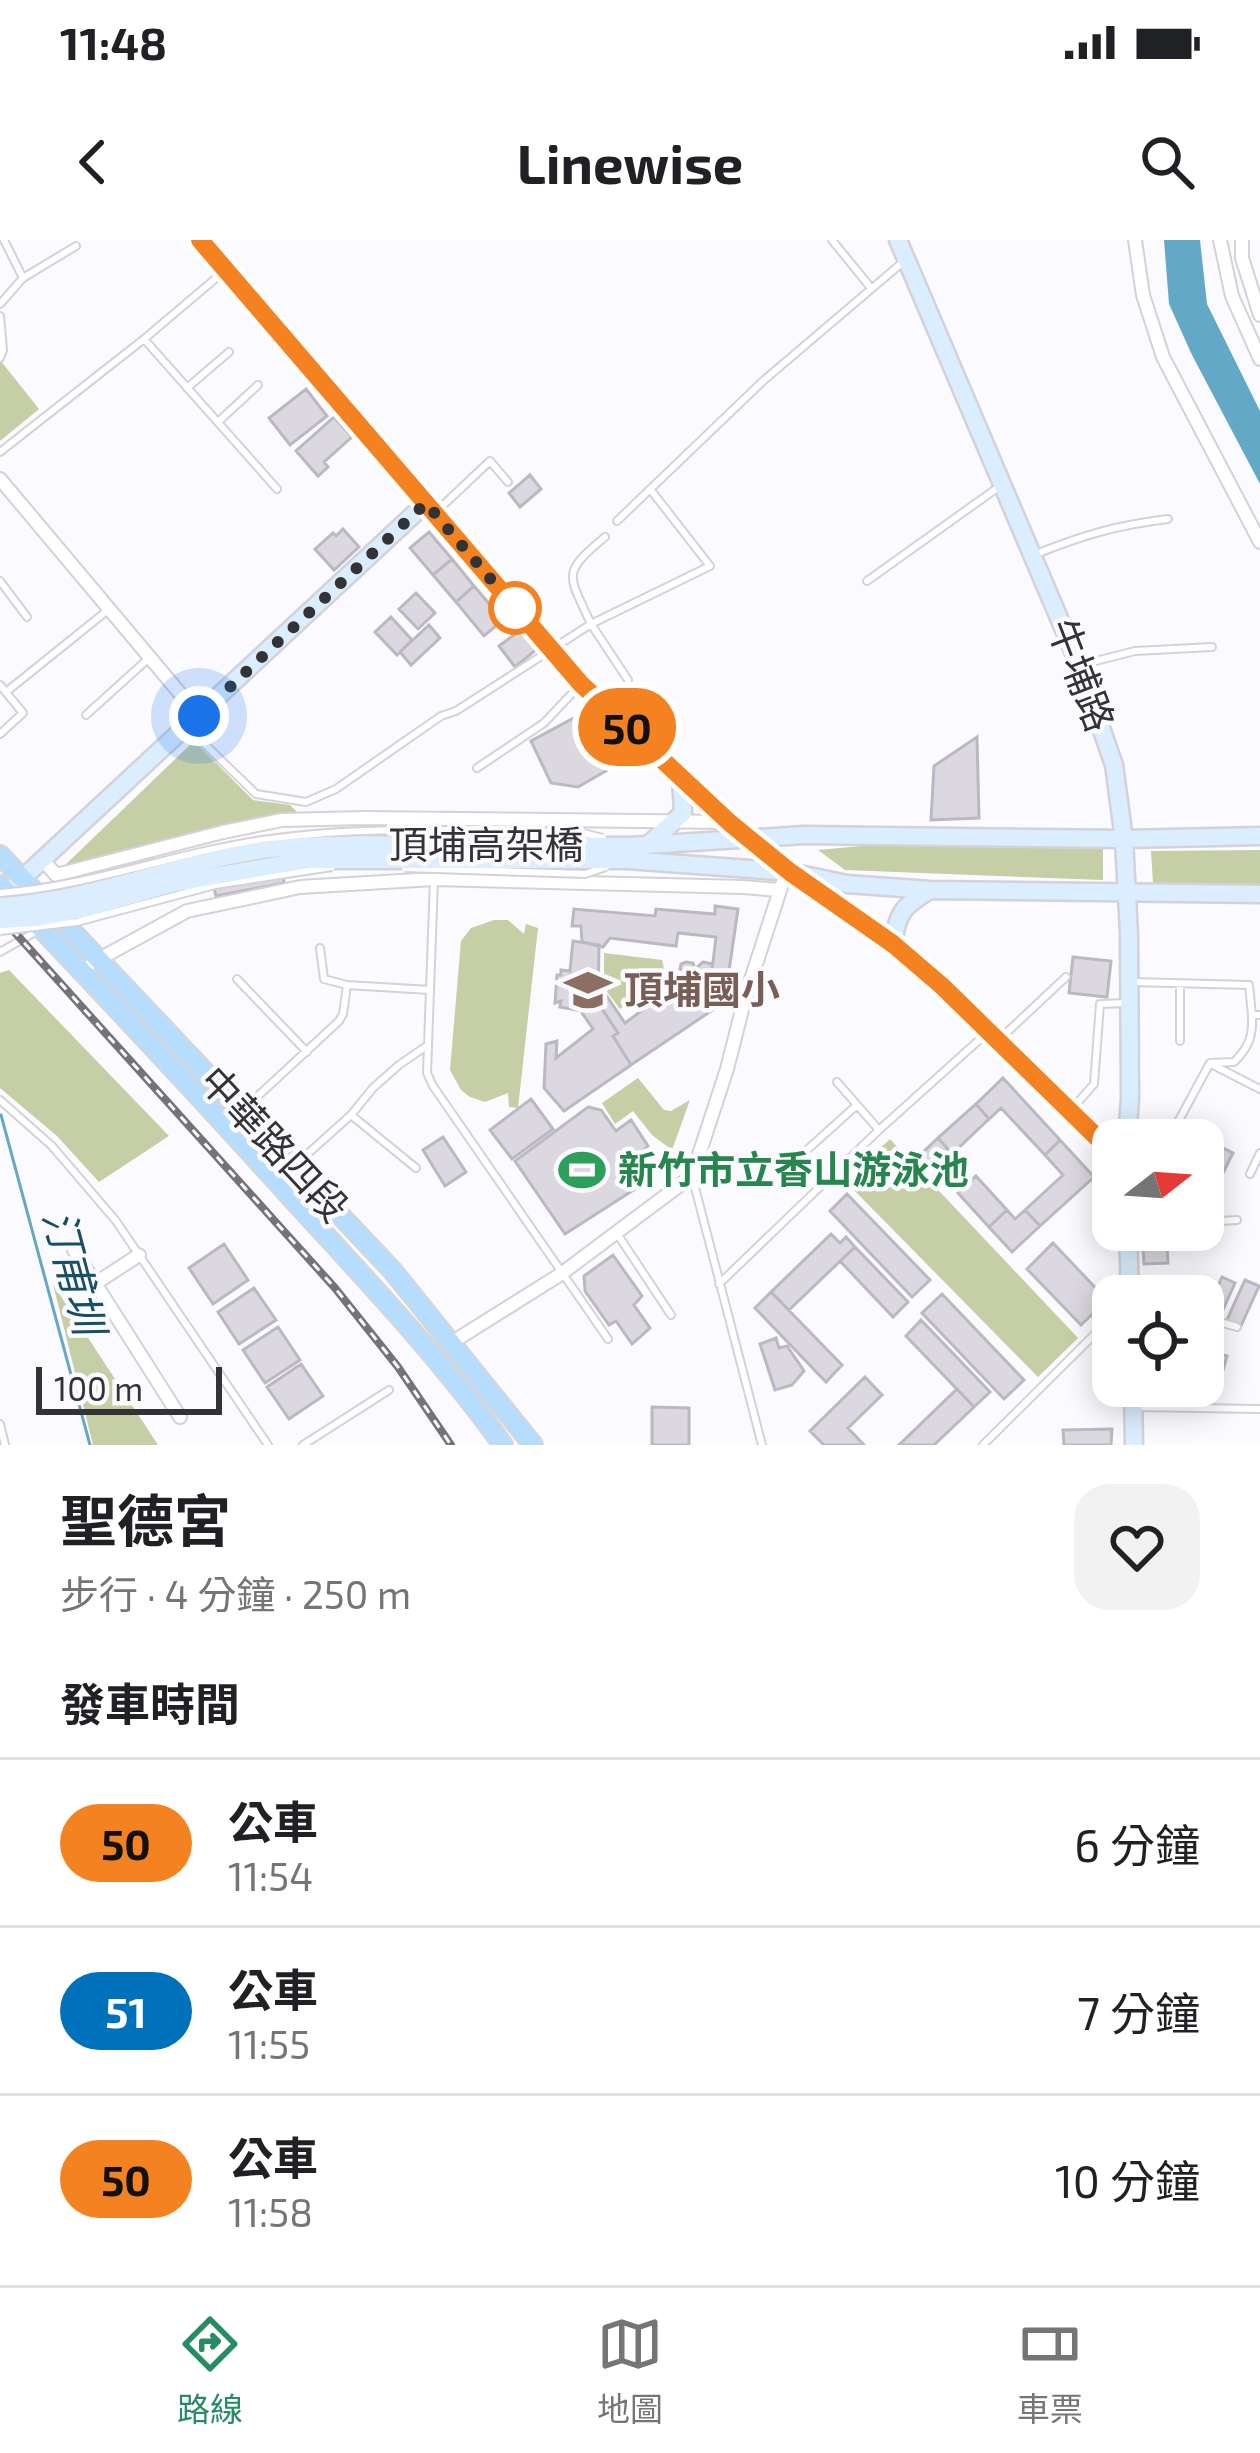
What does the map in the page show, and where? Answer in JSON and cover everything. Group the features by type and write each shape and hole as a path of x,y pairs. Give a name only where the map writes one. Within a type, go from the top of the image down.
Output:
{"main road":[{"name":"中華路四段","path":"0,855 392,1270 533,1445"},
{"name":"中華路四段","path":"2,894 82,971 279,1184 436,1358 503,1445"}],"street":[{"path":"200,240 581,684 730,823 893,944 1092,1132"},
{"name":"牛埔路","path":"898,240 1079,665 1114,765 1124,839 1130,982 1127,1119"},
{"path":"1135,240 1142,295 1163,357 1260,542"},
{"path":"1220,240 1232,296 1260,359"},
{"path":"1242,240 1242,258 1256,290 1260,315"},
{"path":"0,479 149,658 193,721"},
{"path":"2,894 430,508"},
{"path":"634,851 683,813 681,777"},
{"path":"306,802 308,819"},
{"path":"43,860 56,875 282,820 730,823"},
{"path":"282,820 292,889"},
{"path":"634,851 804,836 1260,836"},
{"name":"頂埔高架橋","path":"2,894 32,904 268,849 332,844 634,851"},
{"path":"634,851 847,884 930,890 1260,894"},
{"name":"頂埔高架橋","path":"0,920 37,918 174,883 307,860 634,851"},
{"path":"451,1343 561,1274 692,1177 778,890 790,872"},
{"path":"82,971 187,911 292,889 434,879 778,890"},
{"path":"893,944 902,910 930,890"},
{"path":"74,1250 180,1417"},
{"path":"96,1283 139,1255"},
{"path":"1134,1445 1141,1407"}],"lane":[{"path":"4,240 23,278"},
{"path":"832,240 872,289"},
{"path":"0,304 23,278 76,246"},
{"path":"617,521 763,381 908,259"},
{"path":"0,452 227,269"},
{"path":"0,316 0,358"},
{"path":"144,339 277,488"},
{"path":"187,388 229,352"},
{"path":"218,422 258,386"},
{"path":"430,508 490,461 508,482"},
{"path":"867,581 1003,484"},
{"path":"193,721 256,794 306,802 336,789 549,649 710,566 650,489"},
{"path":"1033,555 1092,532 1168,519"},
{"path":"605,537 576,561 571,578 591,624 628,680"},
{"path":"0,581 26,616"},
{"path":"0,734 23,713 3,688 108,610"},
{"path":"1079,665 1136,651 1212,647"},
{"path":"86,715 149,658"},
{"path":"476,768 544,723 581,684"},
{"path":"196,839 209,906"},
{"name":"頂埔高架橋","path":"0,931 77,922 215,885 334,867 585,874 634,851"},
{"path":"434,879 428,1073 608,1339"},
{"path":"0,952 41,929"},
{"path":"320,948 324,979 430,990"},
{"path":"719,1284 879,1130 1066,977"},
{"path":"237,979 307,1052"},
{"path":"1130,982 1250,985 1256,1015 1248,1048 1234,1062 1210,1063"},
{"path":"1180,984 1180,1041"},
{"path":"243,1110 339,1021 347,985"},
{"path":"1071,1110 1094,1084 1100,1004 1130,1003"},
{"path":"279,1184 373,1088 426,1046"},
{"path":"1210,1063 1260,1089"},
{"path":"1180,1119 1210,1063"},
{"path":"837,1082 879,1130"},
{"path":"0,1099 52,1146 116,1221 268,1445"},
{"path":"808,1149 857,1105"},
{"path":"351,1115 416,1168"},
{"path":"666,1152 692,1177 762,1445"},
{"path":"1250,1174 1260,1153"},
{"path":"1224,1221 1237,1220"},
{"path":"616,1232 671,1315"},
{"path":"1224,1323 1238,1327"},
{"path":"983,1445 1092,1338"},
{"path":"303,1445 389,1390"},
{"path":"1141,1407 1260,1409"},
{"path":"0,1424 5,1445"}],"green space":[{"path":"0,360 39,409 0,441"},
{"path":"194,741 253,800 290,805 299,814 194,833 62,868"},
{"path":"883,844 1103,849 1103,880 845,870 818,850"},
{"path":"1260,850 1260,885 1153,883 1151,851"},
{"path":"508,920 524,934 526,924 538,928 518,1108 509,1107 508,1093 485,1102 470,1097 450,1070 461,941 471,928"},
{"path":"604,953 662,960 665,973 620,1009 604,988"},
{"path":"9,970 169,1136 99,1182 57,1136 0,1088 0,973"},
{"path":"638,1078 664,1110 690,1100 672,1150 633,1111 615,1124 602,1103"},
{"path":"890,1139 1078,1338 1038,1377 845,1181"},
{"path":"53,1284 158,1445 93,1445"}],"water":[{"path":"1164,240 1200,240 1207,304 1260,411 1260,484 1169,304"}],"building":[{"path":"306,389 327,416 290,445 269,418"},
{"path":"334,417 352,437 324,462 328,467 318,476 296,451"},
{"path":"530,475 541,489 520,507 509,493"},
{"path":"343,529 359,547 334,570 315,549"},
{"path":"429,532 452,559 433,575 410,548"},
{"path":"452,559 474,586 456,602 433,575"},
{"path":"474,586 503,620 484,636 456,602"},
{"path":"416,593 435,613 418,629 399,609"},
{"path":"391,617 412,640 397,655 375,632"},
{"path":"429,625 440,638 411,665 400,652"},
{"path":"522,629 537,649 515,667 499,646"},
{"path":"585,712 618,764 578,787 551,783 531,741"},
{"path":"977,737 979,818 931,820 934,766"},
{"path":"281,857 284,883 216,896 210,871"},
{"path":"715,906 738,909 729,971 712,970 716,937 678,933 676,946 610,938 603,947 582,942 581,926 572,926 574,909 655,916 656,909 715,914"},
{"path":"573,941 599,945 598,1003 588,1001 583,1011 555,1003 557,975 561,970 570,971"},
{"path":"1073,957 1111,961 1107,997 1069,993"},
{"path":"686,962 695,969 703,962 712,964 712,970 729,971 714,1009 631,1065 598,1003 599,992 625,1023 659,998 652,988 671,976 677,986 686,980 688,972 680,969"},
{"path":"588,1001 598,1003 631,1065 564,1111 544,1088 546,1044 557,1041 556,1058 593,1029 582,1013"},
{"path":"1003,1078 1060,1140 1045,1155 1001,1108 989,1119 976,1104"},
{"path":"531,1099 553,1129 512,1159 490,1130"},
{"path":"976,1104 989,1119 952,1154 938,1138"},
{"name":"新竹市立香山游泳池","path":"588,1107 601,1110 616,1131 631,1120 648,1146 635,1158 649,1180 565,1234 515,1161"},
{"path":"443,1137 466,1172 445,1186 423,1150"},
{"path":"938,1138 962,1165 945,1181 920,1155"},
{"path":"1060,1140 1092,1179 1040,1226 1025,1210 1063,1175 1045,1155"},
{"path":"1224,1148 1233,1153 1224,1171"},
{"path":"976,1176 1007,1210 989,1227 958,1193"},
{"path":"847,1194 930,1280 912,1297 830,1211"},
{"path":"1007,1210 1015,1219 1025,1210 1040,1226 1012,1252 989,1227"},
{"path":"831,1234 840,1243 846,1237 855,1247 789,1310 771,1292"},
{"path":"1053,1243 1092,1284 1092,1314 1081,1325 1027,1269"},
{"path":"224,1244 248,1280 213,1304 189,1268"},
{"path":"855,1247 908,1302 893,1317 840,1261"},
{"path":"1143,1251 1167,1251 1168,1263 1144,1264"},
{"path":"613,1255 642,1296 634,1305 650,1328 632,1344 616,1321 609,1325 585,1291 584,1276"},
{"path":"1224,1278 1235,1283 1224,1307"},
{"path":"1245,1280 1259,1286 1240,1328 1226,1322"},
{"path":"254,1288 276,1320 239,1344 218,1312"},
{"path":"771,1292 842,1365 826,1382 755,1308"},
{"path":"942,1294 1024,1380 1004,1399 922,1313"},
{"path":"921,1320 990,1392 974,1407 906,1336"},
{"path":"278,1327 300,1360 265,1383 243,1350"},
{"path":"776,1338 779,1348 787,1346 804,1371 792,1385 775,1390 760,1344"},
{"path":"301,1364 323,1396 289,1419 267,1387"},
{"path":"865,1377 882,1395 848,1428 864,1445 824,1445 810,1431"},
{"path":"957,1389 974,1407 934,1445 899,1445"},
{"path":"652,1407 689,1408 689,1445 652,1445"},
{"path":"1112,1429 1111,1445 1064,1445 1063,1430"}],"waterway":[{"name":"汀甫圳","path":"1,1115 90,1445"}],"railway":[{"path":"0,916 335,1288 398,1367 451,1445"}],"bus line":[{"name":"50","path":"200,240 581,684 730,823 942,986 1092,1130"}],"place":[{"name":"頂埔國小","path":"588,990"},
{"name":"新竹市立香山游泳池","path":"582,1170"}],"route":[{"path":"199,716 426,503 521,615 515,608"}]}
